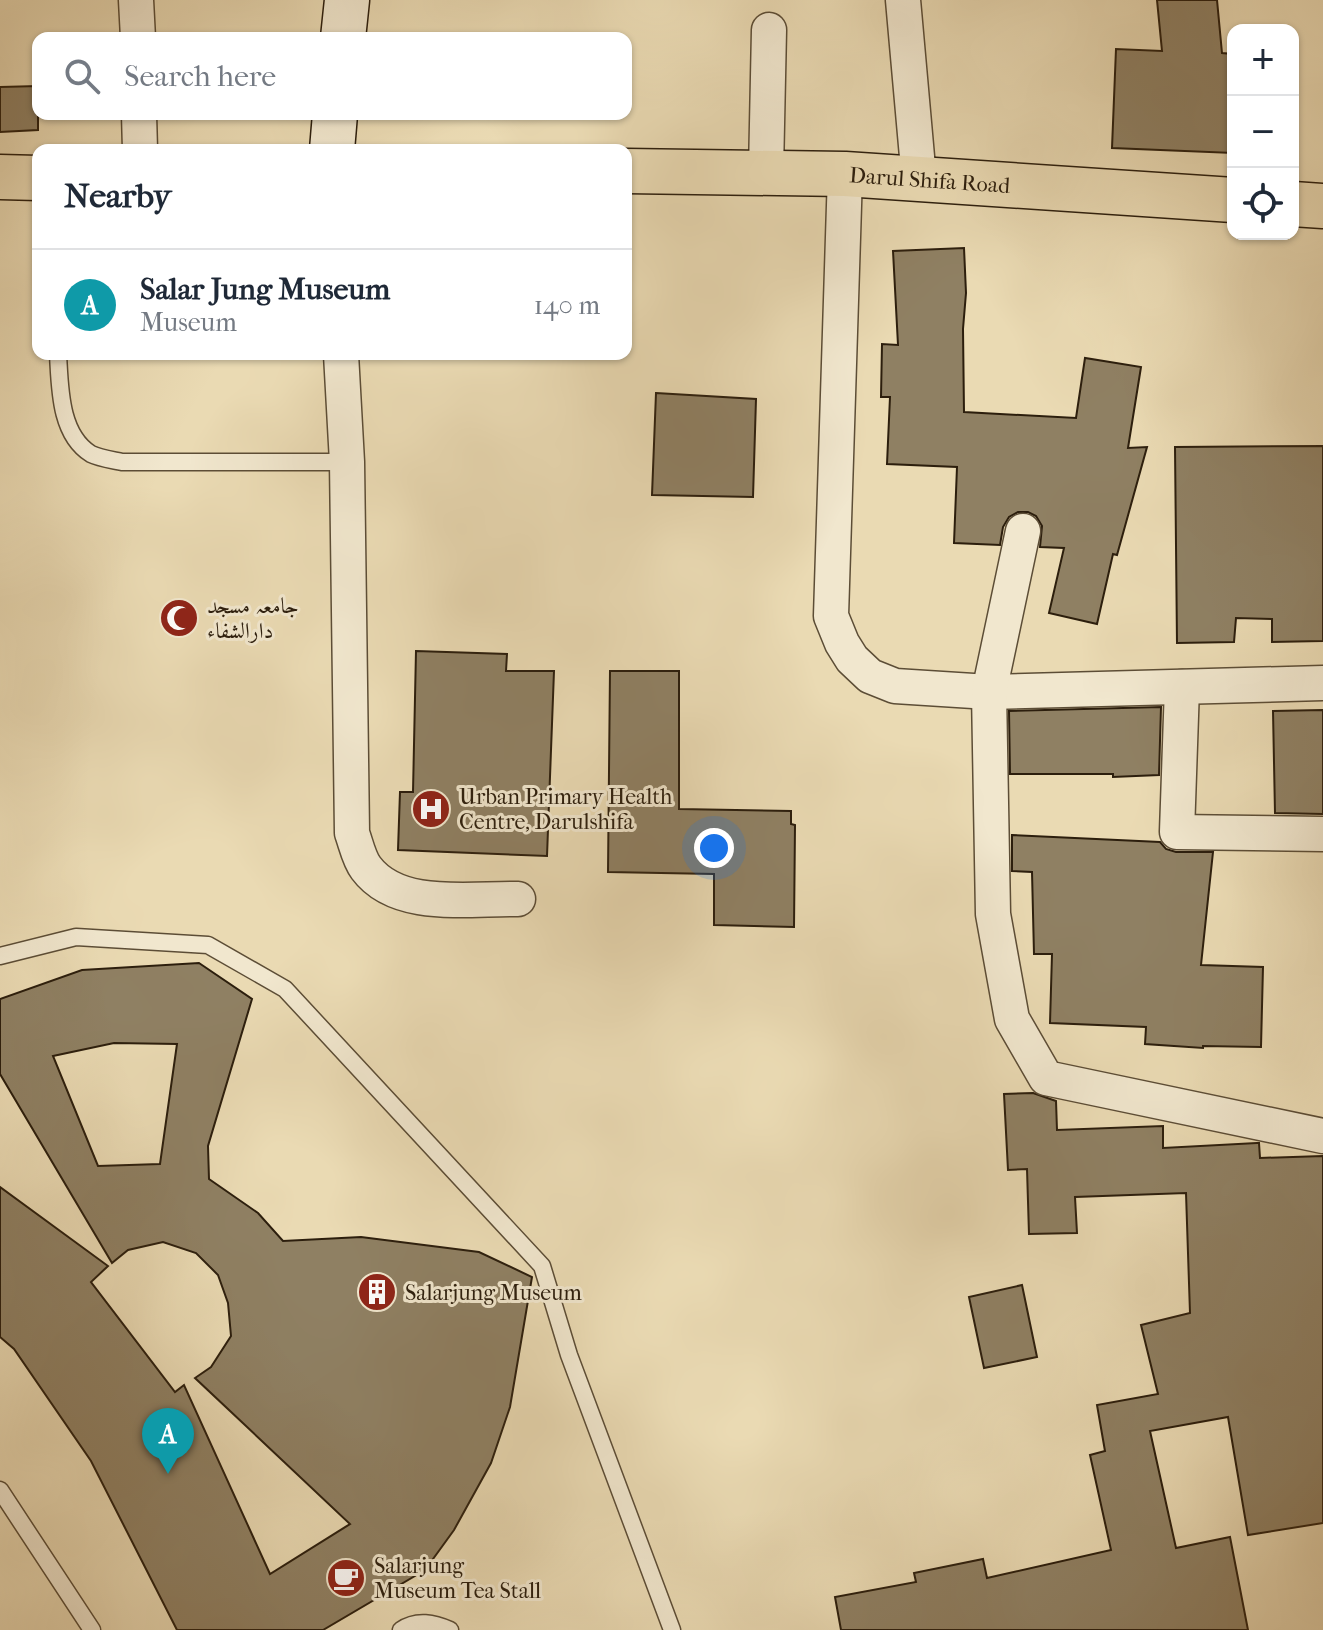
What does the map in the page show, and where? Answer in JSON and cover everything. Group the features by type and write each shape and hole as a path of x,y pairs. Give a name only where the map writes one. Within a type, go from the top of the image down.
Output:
{"main road":[{"name":"Darul Shifa Road","path":"632,171 845,174 1227,200"},
{"path":"0,177 32,178"},
{"path":"1299,204 1323,206"}],"street":[{"path":"136,0 138,32"},
{"path":"344,32 347,0"},
{"path":"903,0 919,179"},
{"path":"766,171 769,30"},
{"path":"139,120 140,144"},
{"path":"332,144 334,120"},
{"path":"845,174 831,616 852,659 870,676 895,686 989,692 1323,683"},
{"path":"341,360 347,462 352,833 364,866 386,888 413,898 518,899"},
{"path":"1023,531 989,692 993,914 1012,1019 1046,1078 1323,1136"},
{"path":"1182,687 1177,832 1323,834"}],"lane":[{"path":"58,360 61,406 72,433 91,454 122,462 347,462"},
{"path":"0,956 76,937 208,945 285,989 542,1266 569,1355 672,1630"},
{"path":"0,1490 92,1630"},
{"path":"401,1630 409,1625 433,1623 450,1630"}],"building":[{"path":"1157,0 1217,0 1222,53 1227,53 1227,153 1112,148 1116,49 1162,51"},
{"path":"32,86 32,120 38,120 38,130 0,132 0,87"},
{"path":"964,248 964,412 1076,418 1085,358 1141,367 1128,448 1147,447 1117,555 1113,554 1097,624 1049,613 1064,548 1040,547 1042,526 1036,516 1018,512 1009,517 1003,527 1000,545 954,543 957,467 887,464 890,397 881,397 882,344 898,345 893,251"},
{"path":"656,393 756,399 753,497 652,495"},
{"path":"1323,446 1323,641 1272,642 1272,619 1236,618 1234,642 1177,643 1175,447"},
{"path":"416,651 507,654 506,671 554,671 547,856 398,850 400,792 413,792"},
{"path":"610,671 679,671 679,809 791,811 791,824 795,825 794,927 714,925 714,874 608,872"},
{"path":"1161,707 1159,775 1010,774 1009,711"},
{"path":"1323,710 1323,814 1275,813 1273,711"},
{"path":"1012,835 1160,842 1166,849 1176,852 1213,852 1201,965 1263,967 1261,1047 1203,1048 1145,1044 1146,1027 1050,1023 1052,954 1034,954 1032,872 1012,871"},
{"name":"Salarjung Museum","path":"199,963 252,999 208,1146 209,1179 258,1213 283,1241 361,1237 479,1252 532,1277 510,1407 491,1463 454,1530 425,1570 323,1630 177,1630 91,1461 14,1349 0,1337 0,1187 108,1266 91,1282 175,1392 184,1385 270,1574 350,1524 195,1378 211,1367 231,1336 228,1303 218,1275 196,1253 163,1242 128,1250 112,1263 0,1074 0,999 82,970","holes":["114,1043 177,1044 160,1164 98,1166 53,1056"]},
{"path":"1033,1093 1056,1101 1057,1130 1163,1126 1163,1148 1259,1143 1260,1158 1323,1156 1323,1523 1248,1535 1228,1417 1150,1431 1176,1548 1230,1537 1248,1630 841,1630 835,1597 916,1582 914,1573 983,1559 987,1578 1111,1550 1090,1455 1105,1451 1097,1405 1158,1394 1141,1325 1190,1313 1186,1193 1075,1197 1077,1233 1029,1234 1027,1169 1008,1170 1004,1094"},
{"path":"1022,1285 1037,1357 984,1368 969,1297"}],"place":[{"name":"جامعہ مسجد دارالشفاء","path":"179,618"},
{"name":"Urban Primary Health Centre, Darulshifa","path":"431,809"},
{"name":"Salarjung Museum","path":"377,1292"},
{"name":"Salar Jung Museum","path":"168,1474"},
{"name":"Salarjung Museum Tea Stall","path":"346,1578"}]}
